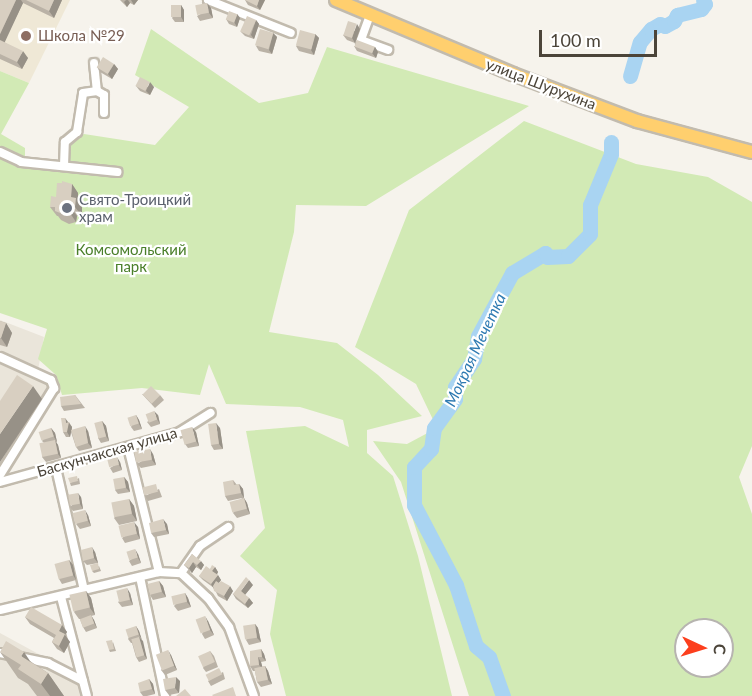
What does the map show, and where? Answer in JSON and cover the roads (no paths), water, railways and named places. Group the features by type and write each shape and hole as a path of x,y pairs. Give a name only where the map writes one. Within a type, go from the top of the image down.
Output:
{"highway":[{"name":"улица Шурухина","path":"336,0 627,117 752,152"}],"street":[{"path":"208,0 291,33"},
{"path":"370,15 361,40 388,50"},
{"path":"94,63 97,91"},
{"path":"64,166 65,142 77,132 83,93 97,91 104,94 104,113"},
{"path":"0,152 21,162 117,172"},
{"path":"0,357 51,380 54,388 0,475"},
{"name":"Баскунчакская улица","path":"0,482 180,432 210,414"},
{"path":"128,447 159,572"},
{"path":"56,468 84,590"},
{"path":"181,573 200,546 228,526"},
{"path":"0,610 159,572 181,573 208,598 230,627 254,696"},
{"path":"140,577 165,696"},
{"path":"61,597 85,694"},
{"path":"0,653 48,663 83,681"}],"waterway":[{"name":"Мокрая Мечетка","path":"630,76 640,42 651,29 660,24 665,26 674,21 677,15 701,9 705,4 703,0"},
{"name":"Мокрая Мечетка","path":"503,696 489,657 476,646 456,585 414,505 414,467 431,449 434,428 455,399 455,387 474,359 478,336 512,273 545,253 547,257 568,256 590,234 590,205 611,154 611,142"}],"place":[{"name":"Школа №29","path":"26,36"},
{"name":"Свято-Троицкий храм","path":"67,208"}],"park label":[{"name":"Комсомольский парк","path":"131,258"}]}
